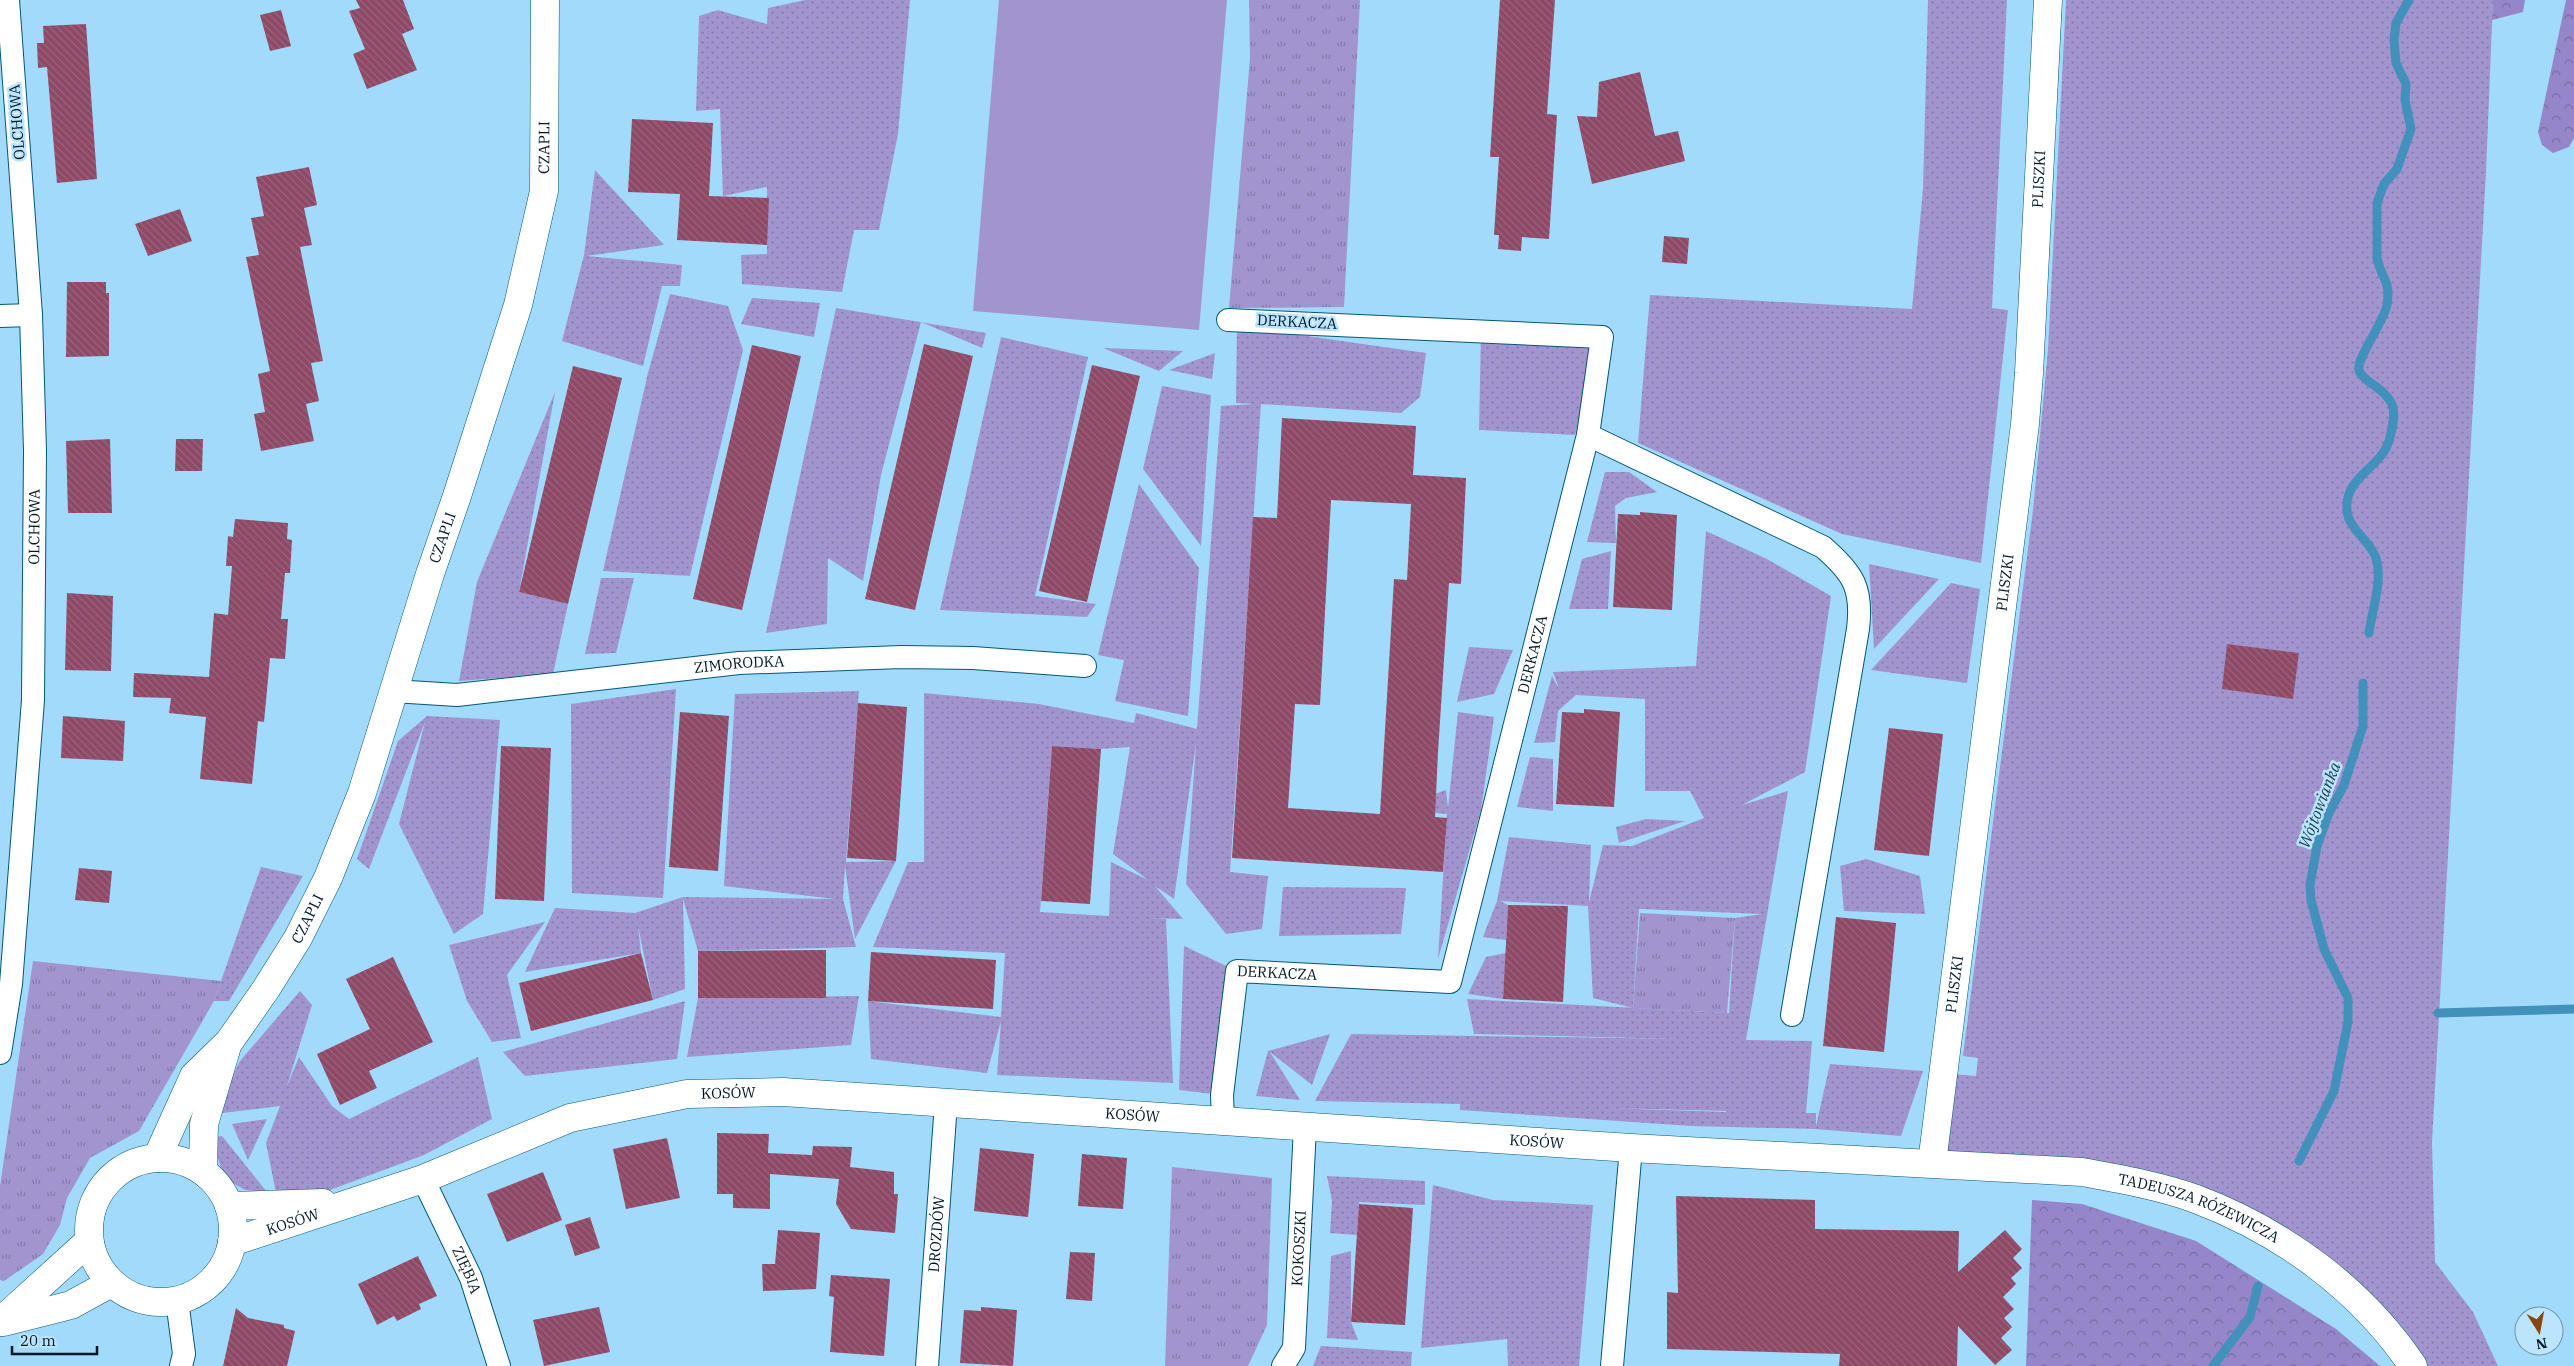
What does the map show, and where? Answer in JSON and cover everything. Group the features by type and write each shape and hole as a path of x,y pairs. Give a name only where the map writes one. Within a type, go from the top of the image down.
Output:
{"street":[{"name":"OLCHOWA","path":"0,1052 11,984 32,700 35,452 31,315 8,0"},
{"name":"CZAPLI","path":"156,1158 194,1076 228,1042 281,967 314,910 356,811 518,306 544,191 546,0"},
{"name":"PLISZKI","path":"1932,1162 2025,416 2048,0"},
{"path":"0,316 31,315"},
{"name":"DERKACZA","path":"1222,1120 1222,1095 1237,971 1450,982 1588,436 1602,337 1228,320"},
{"path":"1588,436 1823,547 1847,569 1855,582 1859,598 1858,629 1792,1015"},
{"name":"ZIMORODKA","path":"393,691 457,695 745,662 973,658 1085,666"},
{"name":"CZAPLI","path":"203,1171 204,1124 228,1042"},
{"name":"KOSÓW","path":"232,1242 423,1179 570,1118 687,1094 783,1092 1631,1148 1932,1162"},
{"name":"DROZDÓW","path":"927,1366 946,1103"},
{"name":"KOKOSZKI","path":"1283,1366 1294,1348 1305,1127"},
{"path":"1612,1366 1631,1148"},
{"path":"156,1158 189,1164 203,1171 218,1186 229,1206 233,1230 232,1242 223,1266 207,1285 193,1295 177,1300 160,1303 142,1300 126,1294 111,1283 93,1257 89,1241 89,1217 97,1195 112,1176 133,1163 156,1158"},
{"name":"TADEUSZA RÓŻEWICZA","path":"1932,1162 2082,1172 2138,1183 2195,1199 2242,1220 2332,1275 2370,1312 2413,1366"},
{"name":"ZIĘBIA","path":"423,1179 471,1278 499,1366"},
{"name":"KOSÓW","path":"229,1206 352,1203"},
{"path":"0,1322 89,1241"},
{"path":"0,1322 71,1305 111,1283"},
{"path":"177,1300 184,1354 182,1366"}],"green space":[{"path":"805,0 910,0 898,134 879,230 854,230 842,292 742,284 741,255 767,254 767,187 723,196 720,109 696,111 699,16 718,10 767,24 768,8"},
{"path":"999,0 1227,0 1199,330 973,311"},
{"path":"1249,0 1360,0 1344,307 1229,308 1250,58"},
{"path":"1928,0 2007,0 1992,308 2008,310 1981,563 1842,534 1638,443 1650,295 1912,309 1923,189"},
{"path":"2066,0 2493,0 2486,172 2432,1142 2435,1262 2473,1312 2498,1366 2413,1366 2370,1312 2195,1199 1932,1163 1942,1073 1976,1076 1978,1058 1963,1056 2033,510 2048,350"},
{"path":"2493,0 2525,0 2523,12 2492,20"},
{"path":"2566,0 2574,0 2574,138 2569,147 2553,153 2542,145 2538,132"},
{"path":"595,170 664,245 587,256 682,265 680,286 662,286 643,366 562,341 584,255"},
{"path":"670,294 728,306 743,350 690,576 603,571 648,373"},
{"path":"752,298 820,303 814,337 741,324"},
{"path":"836,308 921,322 881,475 863,581 828,558 827,624 766,633"},
{"path":"922,322 986,333 982,348"},
{"path":"1237,326 1426,353 1420,397 1401,413 1261,404 1230,872 1268,876 1262,929 1226,934 1186,884 1196,744 1174,899 1155,886 1183,919 1151,918 1166,919 1173,1083 997,1075 1001,1021 987,1073 871,1059 868,1001 1001,1017 1005,953 873,947 908,862 924,862 924,693 1039,704 1134,723 1136,713 1197,729 1221,406 1254,404 1236,403","holes":["1052,746 1101,749 1130,747 1113,854 1148,880 1111,862 1109,916 1040,912"]},
{"path":"1481,331 1600,349 1575,435 1479,430"},
{"path":"1001,337 1088,357 1035,596 1096,604 1087,617 940,610"},
{"path":"1103,348 1183,351 1159,371"},
{"path":"1215,353 1212,379 1169,370"},
{"path":"1162,386 1211,395 1201,546 1143,469"},
{"path":"555,392 519,592 568,604 553,674 459,681 477,582"},
{"path":"1605,472 1629,472 1657,492 1626,498 1615,506 1616,543 1587,542"},
{"path":"1139,484 1199,568 1188,716 1115,701 1124,660 1098,655"},
{"path":"1706,531 1767,559 1831,596 1805,772 1742,805 1788,791 1746,1040 1812,1041 1806,1113 1816,1113 1816,1126 1830,1064 1923,1071 1901,1136 1815,1129 1691,1126 1460,1110 1460,1104 1315,1101 1351,1034 1682,1039 1474,1034 1467,999 1632,1008 1593,998 1588,906 1500,901 1508,905 1506,940 1483,937 1497,901 1509,837 1591,845 1589,902 1603,845 1632,846 1704,818 1690,791 1645,791 1645,699 1576,695 1558,711 1555,742 1534,743 1552,676 1559,689 1553,672 1696,666","holes":["1639,909 1762,914 1735,918 1729,1013 1633,1008","1607,1108 1726,1111 1726,1112"]},
{"path":"1611,551 1608,609 1569,609 1582,559"},
{"path":"1869,564 1939,579 1874,649"},
{"path":"601,578 634,578 616,653 585,654"},
{"path":"1951,583 1980,589 1967,683 1871,670"},
{"path":"1469,647 1513,650 1494,694 1457,702"},
{"path":"676,689 663,898 572,893 571,704"},
{"path":"859,691 846,862 896,861 855,939 845,866 843,899 856,947 698,951 683,899 685,989 653,1000 638,926 641,953 525,972 555,908 635,913 683,897 835,899 724,886 735,694"},
{"path":"1458,712 1494,717 1481,810 1438,959 1447,814 1392,809 1446,790 1448,808"},
{"path":"427,716 500,720 483,914 454,934 399,824 425,722 369,869 357,859 398,741"},
{"path":"1530,757 1553,759 1553,811 1517,807"},
{"path":"1646,819 1685,821 1619,843 1616,827"},
{"path":"1866,859 1920,876 1925,914 1844,911 1840,866"},
{"path":"261,867 303,876 229,1001 214,1001"},
{"path":"1283,887 1406,888 1401,934 1279,936"},
{"path":"1640,913 1735,918 1727,1013 1633,1008"},
{"path":"545,922 507,975 521,1038 492,1042 467,1001 449,945"},
{"path":"1184,946 1237,971 1222,1095 1179,1090"},
{"path":"1506,953 1503,999 1468,994 1486,957"},
{"path":"33,961 221,981 214,1001 139,1131 90,1158 67,1198 60,1225 43,1254 4,1281 0,1280 0,1186"},
{"path":"300,991 312,1005 287,1086 299,1057 332,1106 349,1119 478,1057 492,1119 424,1155 330,1190 276,1193 266,1143 280,1106 214,1114 240,1061"},
{"path":"859,996 851,1045 687,1057 698,998"},
{"path":"685,1001 677,1059 525,1076 503,1052"},
{"path":"1330,1034 1312,1085 1270,1052 1300,1100 1256,1096 1268,1051"},
{"path":"267,1119 248,1160 232,1124"},
{"path":"222,1136 267,1192 245,1190 224,1178 212,1138"},
{"path":"1172,1167 1272,1178 1267,1325 1248,1366 1165,1366"},
{"path":"1327,1176 1425,1181 1425,1205 1359,1202 1357,1235 1330,1233 1332,1201"},
{"path":"1433,1185 1493,1200 1593,1205 1579,1366 1508,1366 1507,1339 1421,1348"},
{"path":"2032,1200 2082,1204 2196,1241 2336,1329 2380,1366 2026,1366"},
{"path":"1351,1251 1351,1322 1358,1340 1327,1338 1331,1256"},
{"path":"1321,1346 1412,1352 1411,1366 1313,1366"}],"building":[{"path":"356,0 403,0 414,29 402,34 417,70 367,89 353,54 365,49 349,11 360,8"},
{"path":"1500,0 1555,0 1547,114 1557,115 1549,239 1522,237 1521,251 1498,249 1499,235 1494,235 1499,157 1490,157"},
{"path":"281,10 291,46 270,51 260,15"},
{"path":"86,24 97,179 57,183 47,67 38,68 37,43 44,43 43,26"},
{"path":"1640,72 1655,136 1678,131 1685,161 1592,184 1577,116 1597,117 1599,82"},
{"path":"632,119 713,123 709,196 769,198 767,245 677,240 680,194 628,192"},
{"path":"309,167 317,205 304,208 312,245 300,247 323,361 311,363 319,401 306,404 314,441 261,451 254,414 265,412 258,374 270,371 246,257 259,255 251,218 264,216 256,177"},
{"path":"180,209 192,241 148,256 135,224"},
{"path":"1664,236 1689,238 1687,264 1662,262"},
{"path":"67,282 106,282 106,293 109,293 109,356 66,357"},
{"path":"924,344 973,356 915,610 865,599"},
{"path":"752,345 801,356 742,610 693,599"},
{"path":"1092,365 1140,376 1087,602 1039,591"},
{"path":"573,366 622,378 568,604 519,592"},
{"path":"1282,418 1416,426 1413,475 1466,478 1461,584 1449,583 1438,752 1435,817 1447,818 1443,872 1232,858 1253,517 1277,518","holes":["1331,500 1411,504 1407,580 1394,579 1380,814 1288,808 1295,704 1320,705"]},
{"path":"110,439 112,513 68,513 66,441"},
{"path":"176,439 203,439 202,471 175,471"},
{"path":"1640,512 1677,515 1672,610 1613,607 1618,514 1640,515"},
{"path":"235,519 288,523 287,539 292,540 290,573 285,573 281,619 288,619 285,659 270,658 264,722 258,721 252,784 200,779 206,717 169,713 171,698 133,697 134,673 209,677 214,613 228,615 232,566 226,566 228,536 233,537"},
{"path":"67,593 113,596 111,671 65,670"},
{"path":"2227,644 2299,653 2293,699 2222,689"},
{"path":"858,703 907,707 896,861 847,858"},
{"path":"1584,709 1620,712 1614,807 1556,804 1562,712 1584,713"},
{"path":"680,712 729,716 718,871 669,867"},
{"path":"63,716 125,721 123,761 61,758"},
{"path":"1889,728 1943,734 1929,856 1874,850"},
{"path":"501,746 551,748 544,901 495,899"},
{"path":"1052,746 1101,749 1090,904 1041,901"},
{"path":"79,868 112,871 109,903 75,900"},
{"path":"1508,905 1568,906 1563,1002 1503,999"},
{"path":"1836,917 1896,923 1884,1052 1823,1046"},
{"path":"826,950 826,998 698,998 698,951"},
{"path":"871,952 996,960 993,1009 868,1001"},
{"path":"641,953 653,1000 531,1031 519,983"},
{"path":"393,957 433,1042 369,1071 377,1088 340,1105 317,1054 370,1029 346,979"},
{"path":"717,1133 769,1134 768,1153 812,1155 813,1146 852,1147 850,1167 894,1172 894,1194 898,1194 895,1233 851,1229 836,1204 839,1179 770,1174 770,1209 733,1208 733,1194 717,1194"},
{"path":"667,1138 680,1198 626,1209 613,1149"},
{"path":"980,1148 1034,1154 1028,1217 974,1211"},
{"path":"1082,1154 1127,1158 1123,1209 1078,1206"},
{"path":"543,1172 562,1220 507,1242 487,1194"},
{"path":"1676,1196 1815,1200 1815,1229 1959,1231 1958,1272 2005,1230 2022,1249 2013,1258 2022,1268 2011,1278 2016,1284 2003,1297 2014,1309 2004,1318 2012,1327 2001,1338 2012,1350 1995,1365 1958,1326 1957,1366 1839,1366 1840,1354 1667,1349 1667,1292 1678,1293"},
{"path":"1359,1204 1413,1208 1405,1325 1351,1322"},
{"path":"590,1217 600,1248 575,1256 565,1225"},
{"path":"778,1230 820,1233 816,1289 763,1291 762,1264 775,1264"},
{"path":"1070,1252 1095,1253 1092,1301 1066,1299"},
{"path":"418,1256 437,1296 419,1304 421,1309 397,1321 394,1316 377,1325 358,1284"},
{"path":"831,1275 890,1279 884,1356 830,1352 834,1297 829,1296"},
{"path":"599,1307 610,1352 544,1366 533,1320"},
{"path":"981,1307 1017,1310 1013,1366 960,1363 964,1310 981,1311"},
{"path":"236,1308 248,1318 284,1325 284,1328 295,1331 287,1366 223,1366"}],"waterway":[{"name":"Wójtowianka","path":"2369,633 2378,585 2378,567 2373,552 2351,523 2347,510 2351,489 2379,459 2389,441 2392,429 2394,412 2389,399 2362,376 2359,365 2387,305 2387,284 2377,258 2377,203 2384,184 2397,169 2411,129 2405,100 2406,84 2396,63 2394,40 2396,23 2409,0"},
{"name":"Wójtowianka","path":"2299,1161 2334,1091 2348,1022 2348,998 2324,949 2311,900 2310,885 2317,846 2329,813 2344,785 2363,726 2363,683"},
{"path":"2438,1013 2574,1009"},
{"name":"Wójtowianka","path":"2213,1366 2250,1317 2258,1286"}]}
